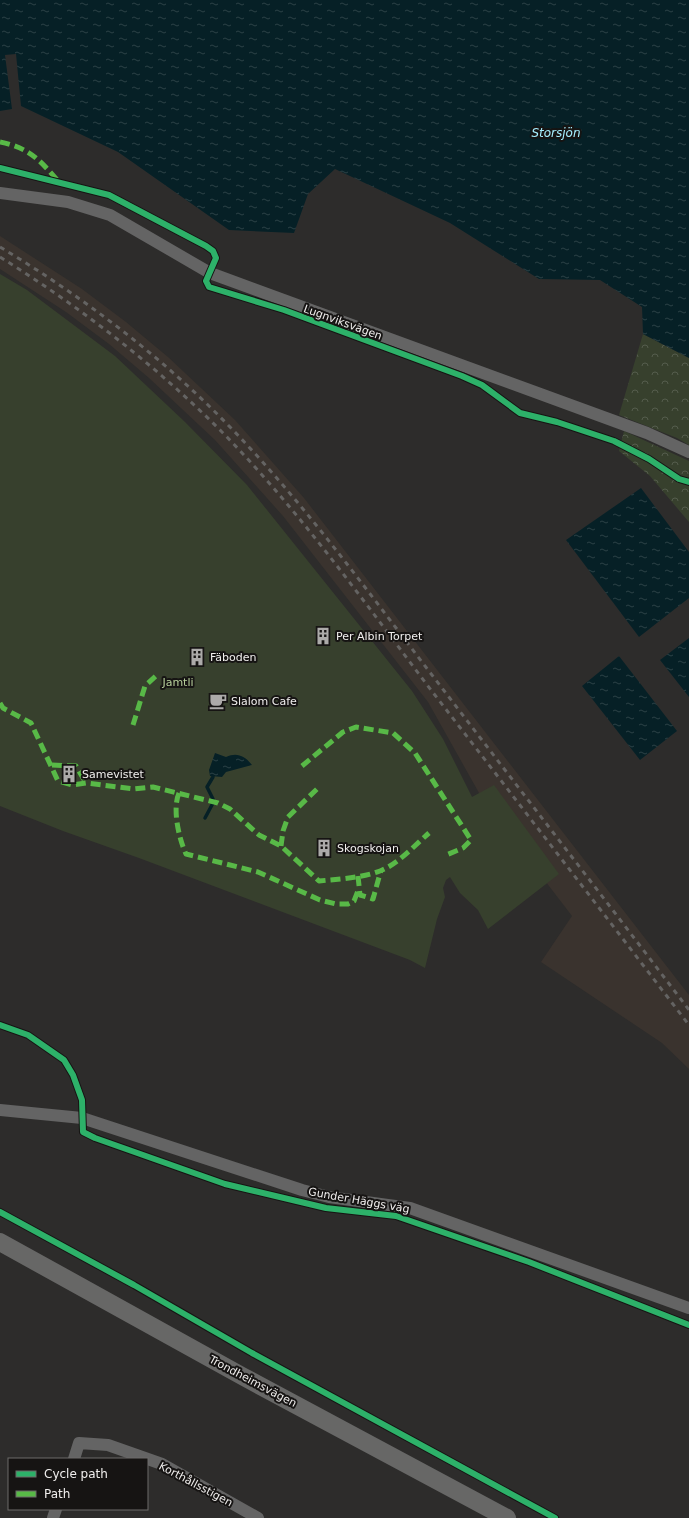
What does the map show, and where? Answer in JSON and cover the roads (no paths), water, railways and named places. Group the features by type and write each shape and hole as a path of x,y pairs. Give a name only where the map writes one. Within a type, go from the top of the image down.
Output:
{"main road":[{"name":"Trondheimsvägen","path":"0,1242 242,1376 507,1518"}],"street":[{"name":"Lugnviksvägen","path":"0,193 68,202 110,215 210,273 647,433 689,452"},
{"name":"Gunder Häggs väg","path":"0,1110 82,1118 302,1190 329,1197 410,1208 458,1223 689,1308"},
{"name":"Korthållsstigen","path":"74,1458 79,1443 108,1445 145,1458"},
{"name":"Korthållsstigen","path":"148,1459 162,1464 258,1518"}],"water":[{"name":"Storsjön","path":"0,0 689,0 689,358 643,334 642,307 600,280 539,279 450,223 335,169 308,194 294,233 229,230 118,152 21,106 16,54 5,55 12,109 0,111"},
{"path":"641,488 689,552 689,598 639,637 566,540"},
{"path":"689,638 689,697 660,660"},
{"path":"619,656 677,731 640,760 582,686"},
{"path":"215,753 226,757 237,755 244,757 252,765 226,772 222,777 210,776 209,770"}],"waterway":[{"path":"213,777 207,787 213,799"},
{"path":"205,818 213,803"}],"railway":[{"path":"0,247 31,266 91,307 149,352 203,400 258,457 339,554 689,1010"},
{"path":"0,257 87,316 143,360 196,406 250,461 304,524 356,590 431,690 689,1025"}],"place":[{"name":"Per Albin Torpet","path":"323,636"},
{"name":"Fäboden","path":"197,657"},
{"name":"Slalom Cafe","path":"218,701"},
{"name":"Samevistet","path":"69,774"},
{"name":"Skogskojan","path":"324,848"}],"park label":[{"name":"Jamtli","path":"178,682"}]}
